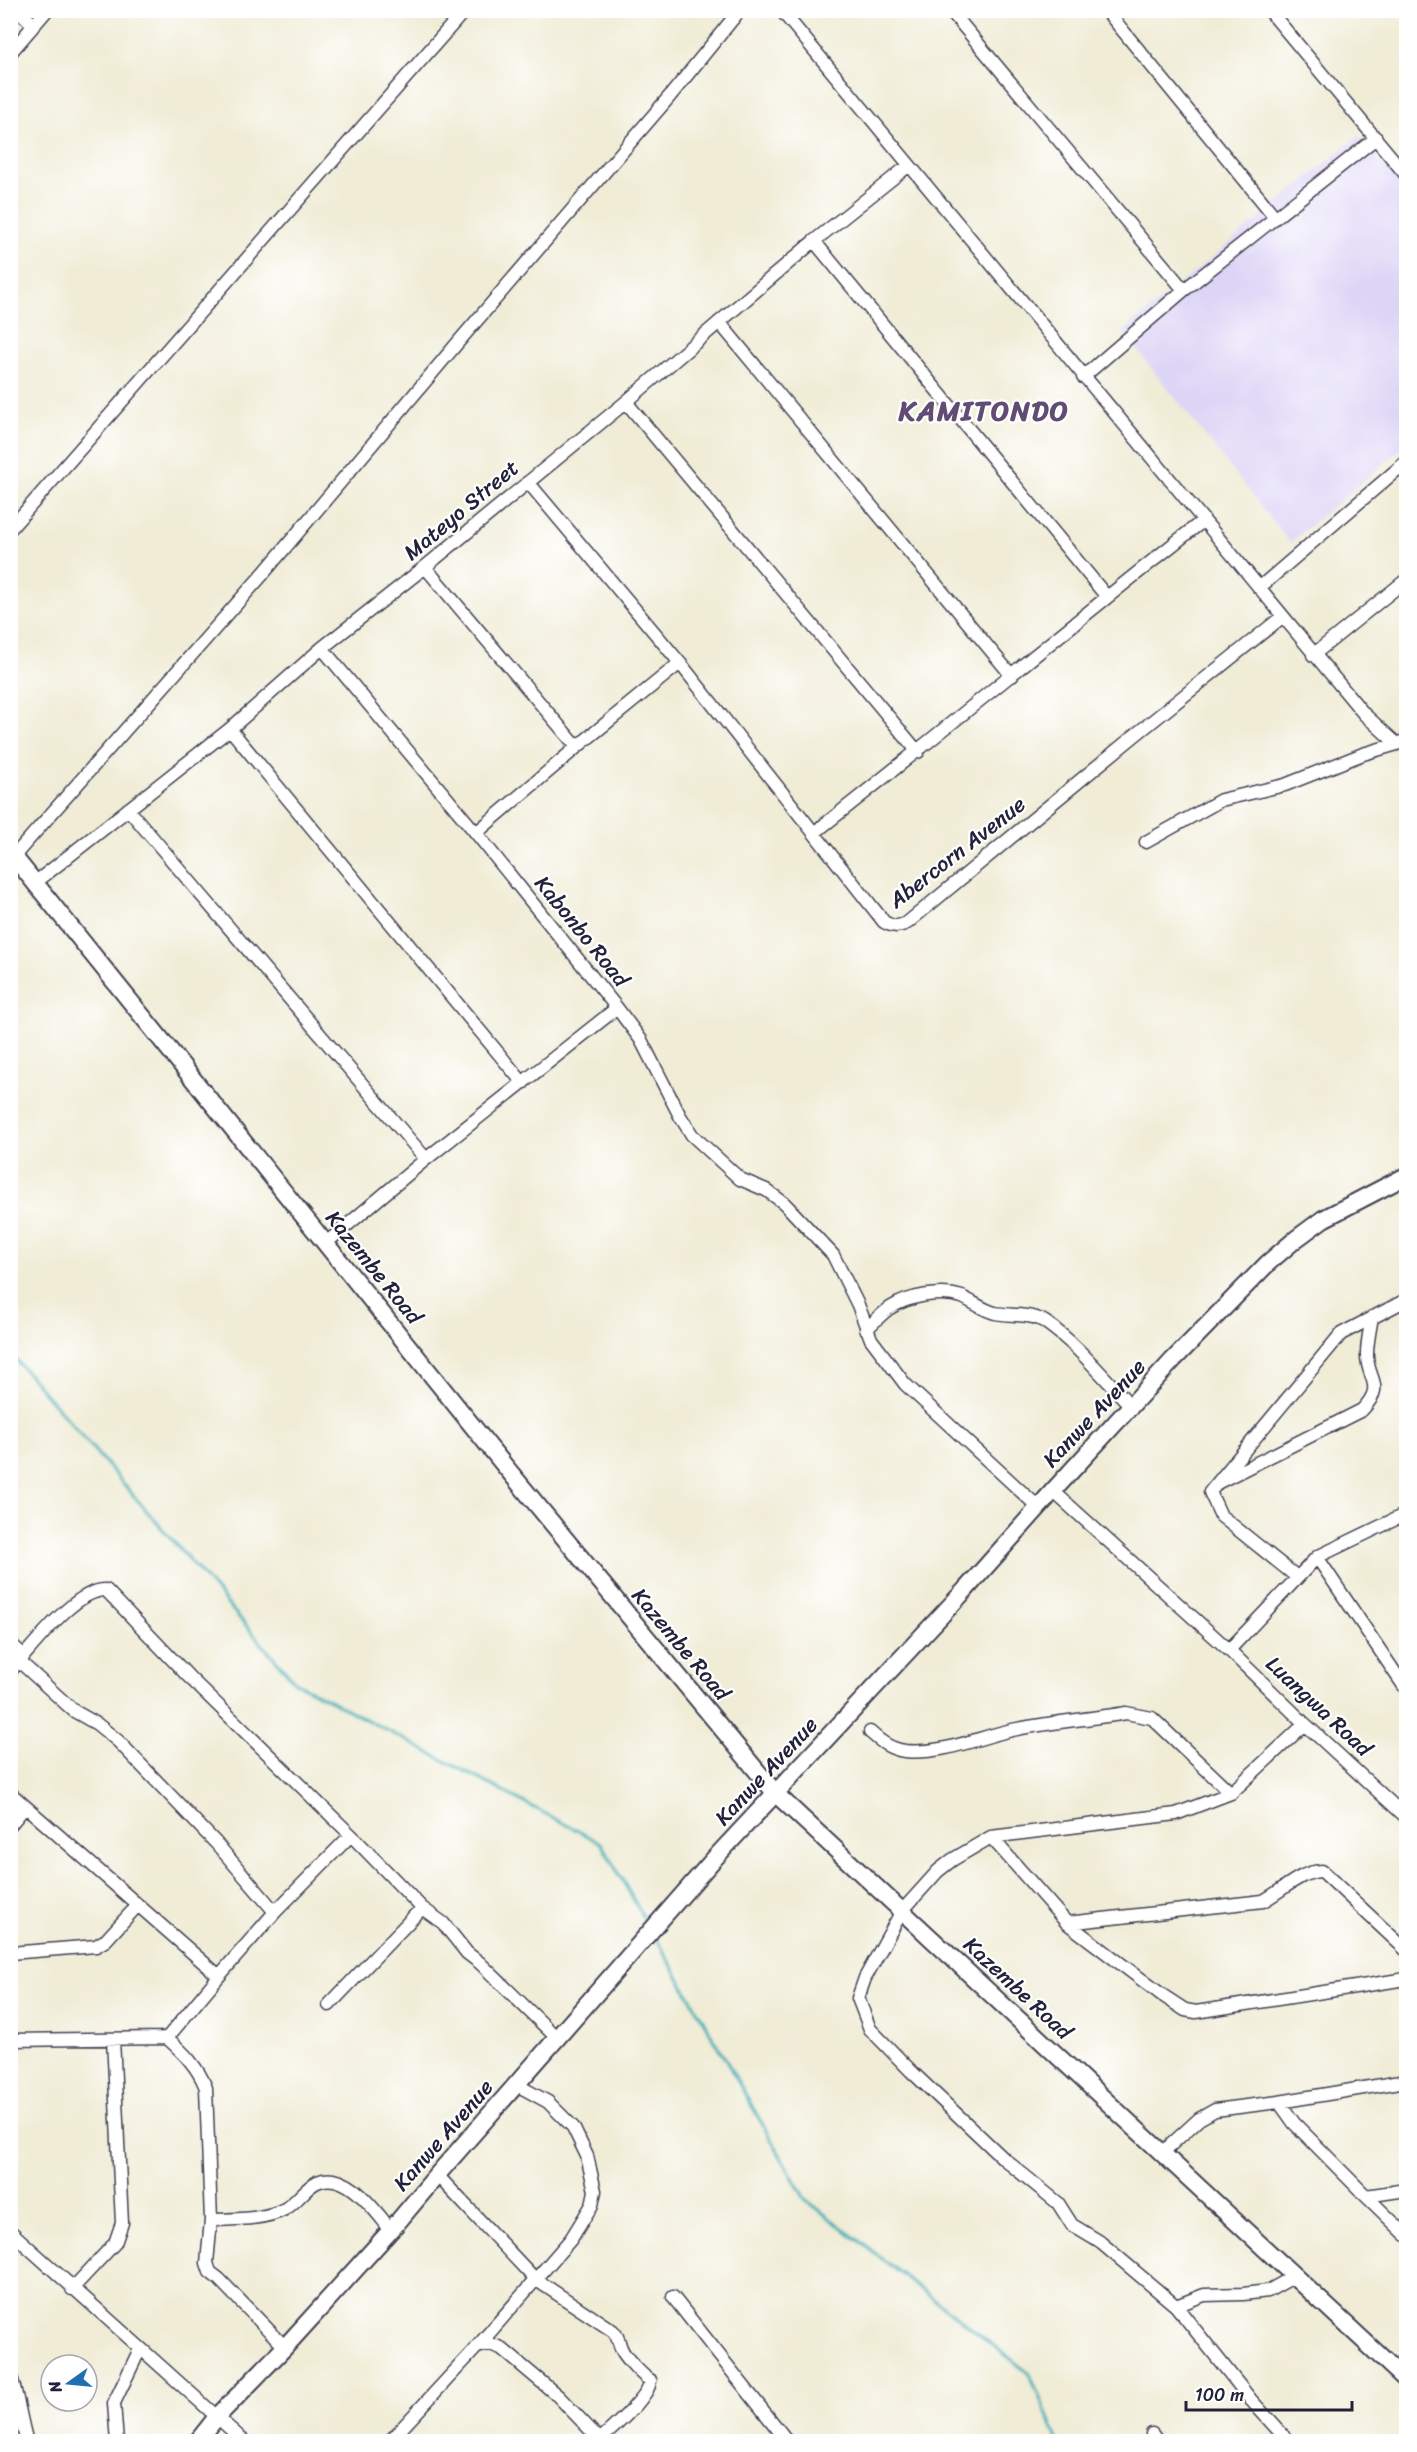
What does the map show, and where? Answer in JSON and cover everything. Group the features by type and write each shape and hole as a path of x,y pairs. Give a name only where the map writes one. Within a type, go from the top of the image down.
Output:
{"main road":[{"name":"Kazembe Road","path":"12,854 511,1474 776,1794 1407,2380"},
{"name":"Kanwe Avenue","path":"197,2442 216,2418 285,2347 391,2230 436,2175 713,1860 966,1589 1131,1406 1268,1263 1296,1239 1323,1219 1407,1176"}],"street":[{"path":"18,10 34,25"},
{"path":"10,53 47,10"},
{"path":"10,529 465,10"},
{"path":"12,854 263,574 670,96 740,10"},
{"path":"781,10 1364,714 1402,742"},
{"path":"950,10 1184,290"},
{"path":"1106,10 1275,217"},
{"path":"1269,10 1407,175"},
{"path":"1083,377 1184,290 1376,138"},
{"name":"Mateyo Street","path":"36,882 230,729 322,648 425,567 626,402 814,242 908,166"},
{"path":"814,242 1107,597"},
{"path":"719,322 1012,676"},
{"path":"626,402 918,752"},
{"path":"1259,588 1407,462"},
{"name":"Abercorn Avenue","path":"528,482 680,663 884,922 891,926 899,927 907,923 1143,728 1282,617"},
{"path":"814,833 918,752 1204,520"},
{"path":"425,567 576,747"},
{"path":"1314,655 1407,580"},
{"name":"Kabonbo Road","path":"322,648 476,833 617,1008 426,1159 326,1243"},
{"path":"476,833 576,747 680,663"},
{"path":"230,729 523,1083"},
{"path":"1146,842 1221,800 1285,785 1364,754 1402,742"},
{"path":"128,809 426,1159"},
{"path":"617,1008 641,1040 692,1135 740,1179 766,1190 784,1203 833,1255 855,1297 866,1329 879,1352 913,1393 1038,1507"},
{"path":"866,1329 891,1308 909,1300 932,1295 963,1298 976,1306 994,1312 1036,1318 1044,1322 1072,1347 1131,1406"},
{"path":"1297,1577 1221,1516 1210,1492 1333,1342 1350,1328 1407,1300"},
{"path":"1215,1484 1362,1410 1372,1398 1375,1386 1366,1354 1372,1317"},
{"name":"Luangwa Road","path":"1053,1491 1229,1650 1305,1724 1407,1817"},
{"path":"1229,1650 1317,1557 1407,1514"},
{"path":"1317,1557 1407,1689"},
{"path":"18,1663 70,1607 88,1594 106,1590 189,1677 351,1835 422,1908 443,1923 467,1953 557,2038"},
{"path":"10,1643 18,1663 74,1711 97,1724 118,1741 216,1843 275,1912"},
{"path":"870,1732 883,1744 893,1749 919,1751 975,1742 1015,1729 1126,1713 1140,1714 1152,1718 1165,1729 1231,1793"},
{"path":"1289,2442 1251,2400 1176,2306 1100,2242 1072,2225 1059,2203 1004,2158 911,2071 870,2029 858,1998 865,1978 902,1911 938,1871 952,1860 991,1837 1176,1814 1231,1793 1305,1724"},
{"path":"10,1793 219,1976"},
{"path":"10,1825 26,1807"},
{"path":"167,2038 275,1912 351,1835"},
{"path":"991,1837 1067,1923 1185,2010 1196,2012 1407,1979"},
{"path":"1067,1923 1263,1901 1283,1890 1301,1876 1323,1871 1407,1950"},
{"path":"10,1953 96,1946 106,1940 138,1905"},
{"path":"329,2005 422,1908"},
{"path":"10,2040 167,2038 186,2054 201,2075 206,2088 211,2220 207,2263 210,2272 219,2278 285,2347"},
{"path":"72,2289 115,2242 122,2223 113,2039"},
{"path":"1162,2153 1199,2119 1215,2109 1279,2102 1407,2081"},
{"path":"389,2442 477,2347 577,2231 592,2205 595,2191 587,2156 573,2127 549,2102 517,2085"},
{"path":"1279,2102 1294,2123 1407,2235"},
{"path":"436,2175 535,2279 609,2327 618,2336 620,2347 640,2374 650,2380 650,2387 601,2441 558,2396 501,2348 490,2344 477,2347"},
{"path":"211,2220 273,2213 285,2208 313,2185 327,2180 348,2186 365,2199 391,2230"},
{"path":"1366,2196 1407,2190"},
{"path":"10,2232 245,2442"},
{"path":"1176,2306 1204,2295 1268,2291 1295,2276"},
{"path":"673,2297 788,2442"},
{"path":"117,2442 114,2403 140,2349"},
{"path":"10,2374 17,2395 15,2416 27,2442"}],"shaded area":[{"path":"1359,135 1406,192 1406,445 1290,543 1123,332"}],"waterway":[{"path":"10,1353 295,1682 601,1843 648,1925"},
{"path":"655,1936 805,2199 1030,2374 1058,2442"}],"district":[{"name":"KAMITONDO","path":"984,410"}]}
